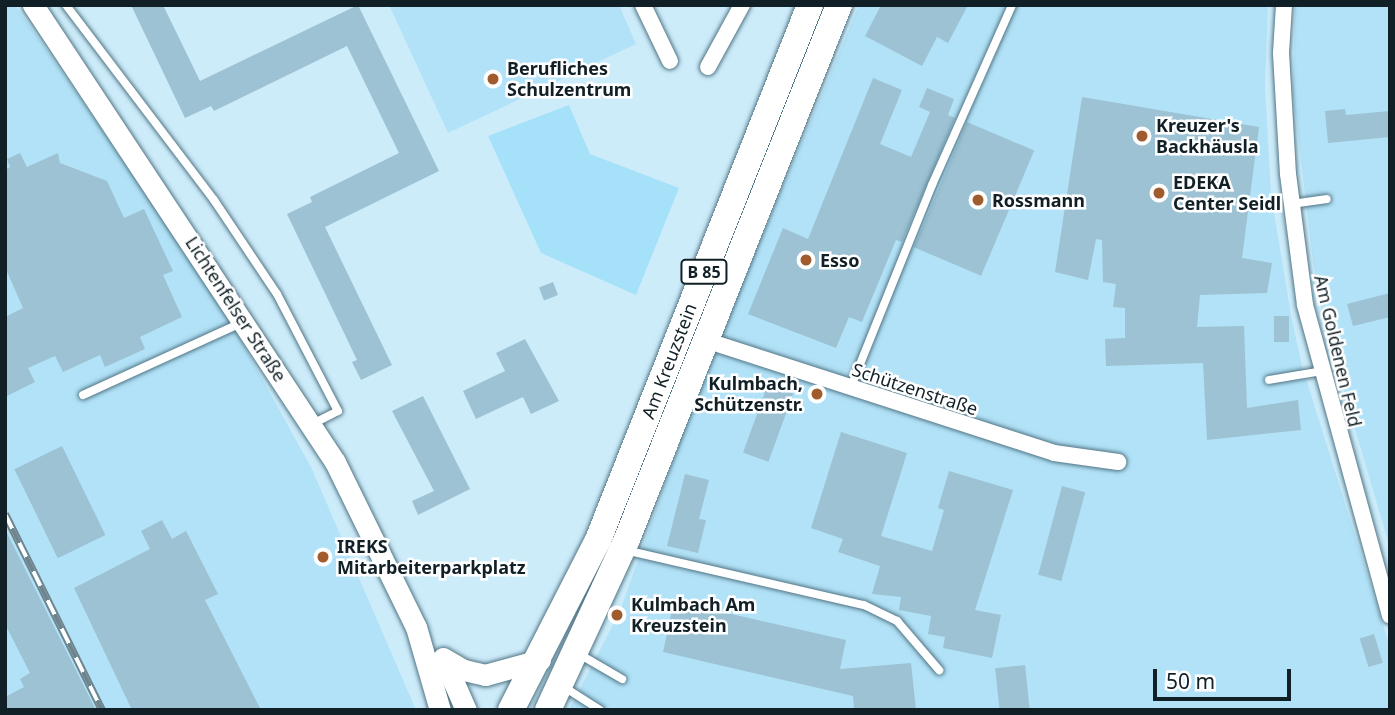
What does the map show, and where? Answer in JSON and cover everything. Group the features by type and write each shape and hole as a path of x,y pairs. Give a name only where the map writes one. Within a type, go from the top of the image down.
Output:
{"main road":[{"name":"Am Kreuzstein","path":"511,710 540,660 598,540 810,5"},
{"name":"Am Kreuzstein","path":"548,710 578,653 622,550 839,5"}],"street":[{"name":"Lichtenfelser Straße","path":"33,5 312,424 416,627 440,710"},
{"path":"643,5 670,61"},
{"path":"708,67 742,5"},
{"name":"Am Goldenen Feld","path":"1284,5 1281,53 1292,204 1305,305 1388,607"},
{"name":"Schützenstraße","path":"705,340 1054,453 1118,462"},
{"name":"Lichtenfelser Straße","path":"416,627 443,658 466,710"},
{"path":"443,658 464,670 485,675 540,660"}],"lane":[{"path":"66,5 214,200 277,295 338,411 312,424"},
{"path":"850,389 932,185 1012,5"},
{"path":"1292,204 1327,199"},
{"path":"83,396 243,323"},
{"path":"1269,380 1322,371"},
{"path":"622,550 864,605 897,621 939,670"},
{"path":"578,653 622,679"},
{"path":"562,686 600,710"}],"shaded area":[{"path":"5,5 15,5 214,292 311,467 416,710 5,710"},
{"name":"Berufliches Schulzentrum","path":"389,5 619,5 636,44 448,133"},
{"path":"859,5 1268,5 1265,85 1271,194 1291,315 1302,366 1390,647 1390,710 569,710 620,611 702,380"},
{"path":"1295,5 1390,5 1390,548 1325,327 1313,262 1293,93"},
{"path":"569,105 590,154 679,188 636,295 541,253 488,136"}],"building":[{"path":"131,5 163,5 200,81 358,5 439,171 325,227 392,365 361,380 352,362 357,360 287,214 312,202 310,197 399,153 347,46 214,111 211,106 185,118"},
{"path":"881,5 968,5 948,43 937,37 922,66 865,36"},
{"path":"873,78 902,90 880,144 911,157 930,112 919,107 927,88 954,99 948,115 955,118 902,242 896,240 862,322 849,317 836,348 748,314 783,228 808,239"},
{"name":"EDEKA Center Seidl","path":"1082,97 1259,127 1242,258 1272,263 1267,293 1200,295 1197,327 1244,326 1247,408 1298,400 1301,430 1207,440 1203,363 1106,366 1105,339 1125,338 1125,308 1113,307 1116,284 1103,282 1102,240 1096,239 1088,280 1055,272"},
{"path":"1345,109 1346,115 1390,111 1390,137 1328,143 1325,111"},
{"name":"Rossmann","path":"967,122 1034,151 981,276 914,247"},
{"path":"20,153 27,167 58,153 60,163 107,181 124,218 144,209 173,271 163,275 182,317 140,337 145,349 105,367 100,355 63,372 55,356 28,368 35,382 5,397 5,317 23,308 5,267 5,170 10,167 7,159"},
{"path":"553,282 558,295 544,300 539,287"},
{"path":"1390,293 1390,317 1353,326 1347,304"},
{"path":"1274,316 1289,316 1289,342 1274,342"},
{"path":"525,339 559,401 531,414 523,397 476,419 463,391 505,371 496,353"},
{"path":"768,384 793,393 768,462 743,453"},
{"path":"423,396 470,489 418,515 412,501 434,491 392,411"},
{"path":"841,432 907,453 881,536 932,551 944,510 938,508 949,471 1013,490 975,610 1001,615 992,658 943,648 945,637 928,634 931,616 899,610 901,597 872,594 880,566 838,552 843,539 811,528"},
{"path":"62,446 105,535 58,558 14,469"},
{"path":"685,474 709,480 699,519 706,520 698,553 667,546"},
{"path":"1062,486 1085,492 1061,581 1038,575"},
{"path":"162,520 172,539 186,531 218,594 205,600 261,710 132,710 74,588 150,549 141,531"},
{"path":"5,529 96,710 5,710 5,697 24,687 20,679 30,673 5,624"},
{"path":"674,601 846,640 840,669 911,663 916,710 854,710 853,696 663,652"},
{"path":"1374,634 1383,663 1368,667 1360,638"},
{"path":"1025,665 1030,710 1000,710 995,668"}],"railway":[{"path":"5,514 102,710"}],"place":[{"name":"Berufliches Schulzentrum","path":"493,79"},
{"name":"Kreuzer's Backhäusla","path":"1142,136"},
{"name":"EDEKA Center Seidl","path":"1159,193"},
{"name":"Rossmann","path":"978,200"},
{"name":"Esso","path":"806,260"},
{"name":"Kulmbach, Schützenstr.","path":"817,394"},
{"name":"IREKS Mitarbeiterparkplatz","path":"323,557"},
{"name":"Kulmbach Am Kreuzstein","path":"617,615"}]}
